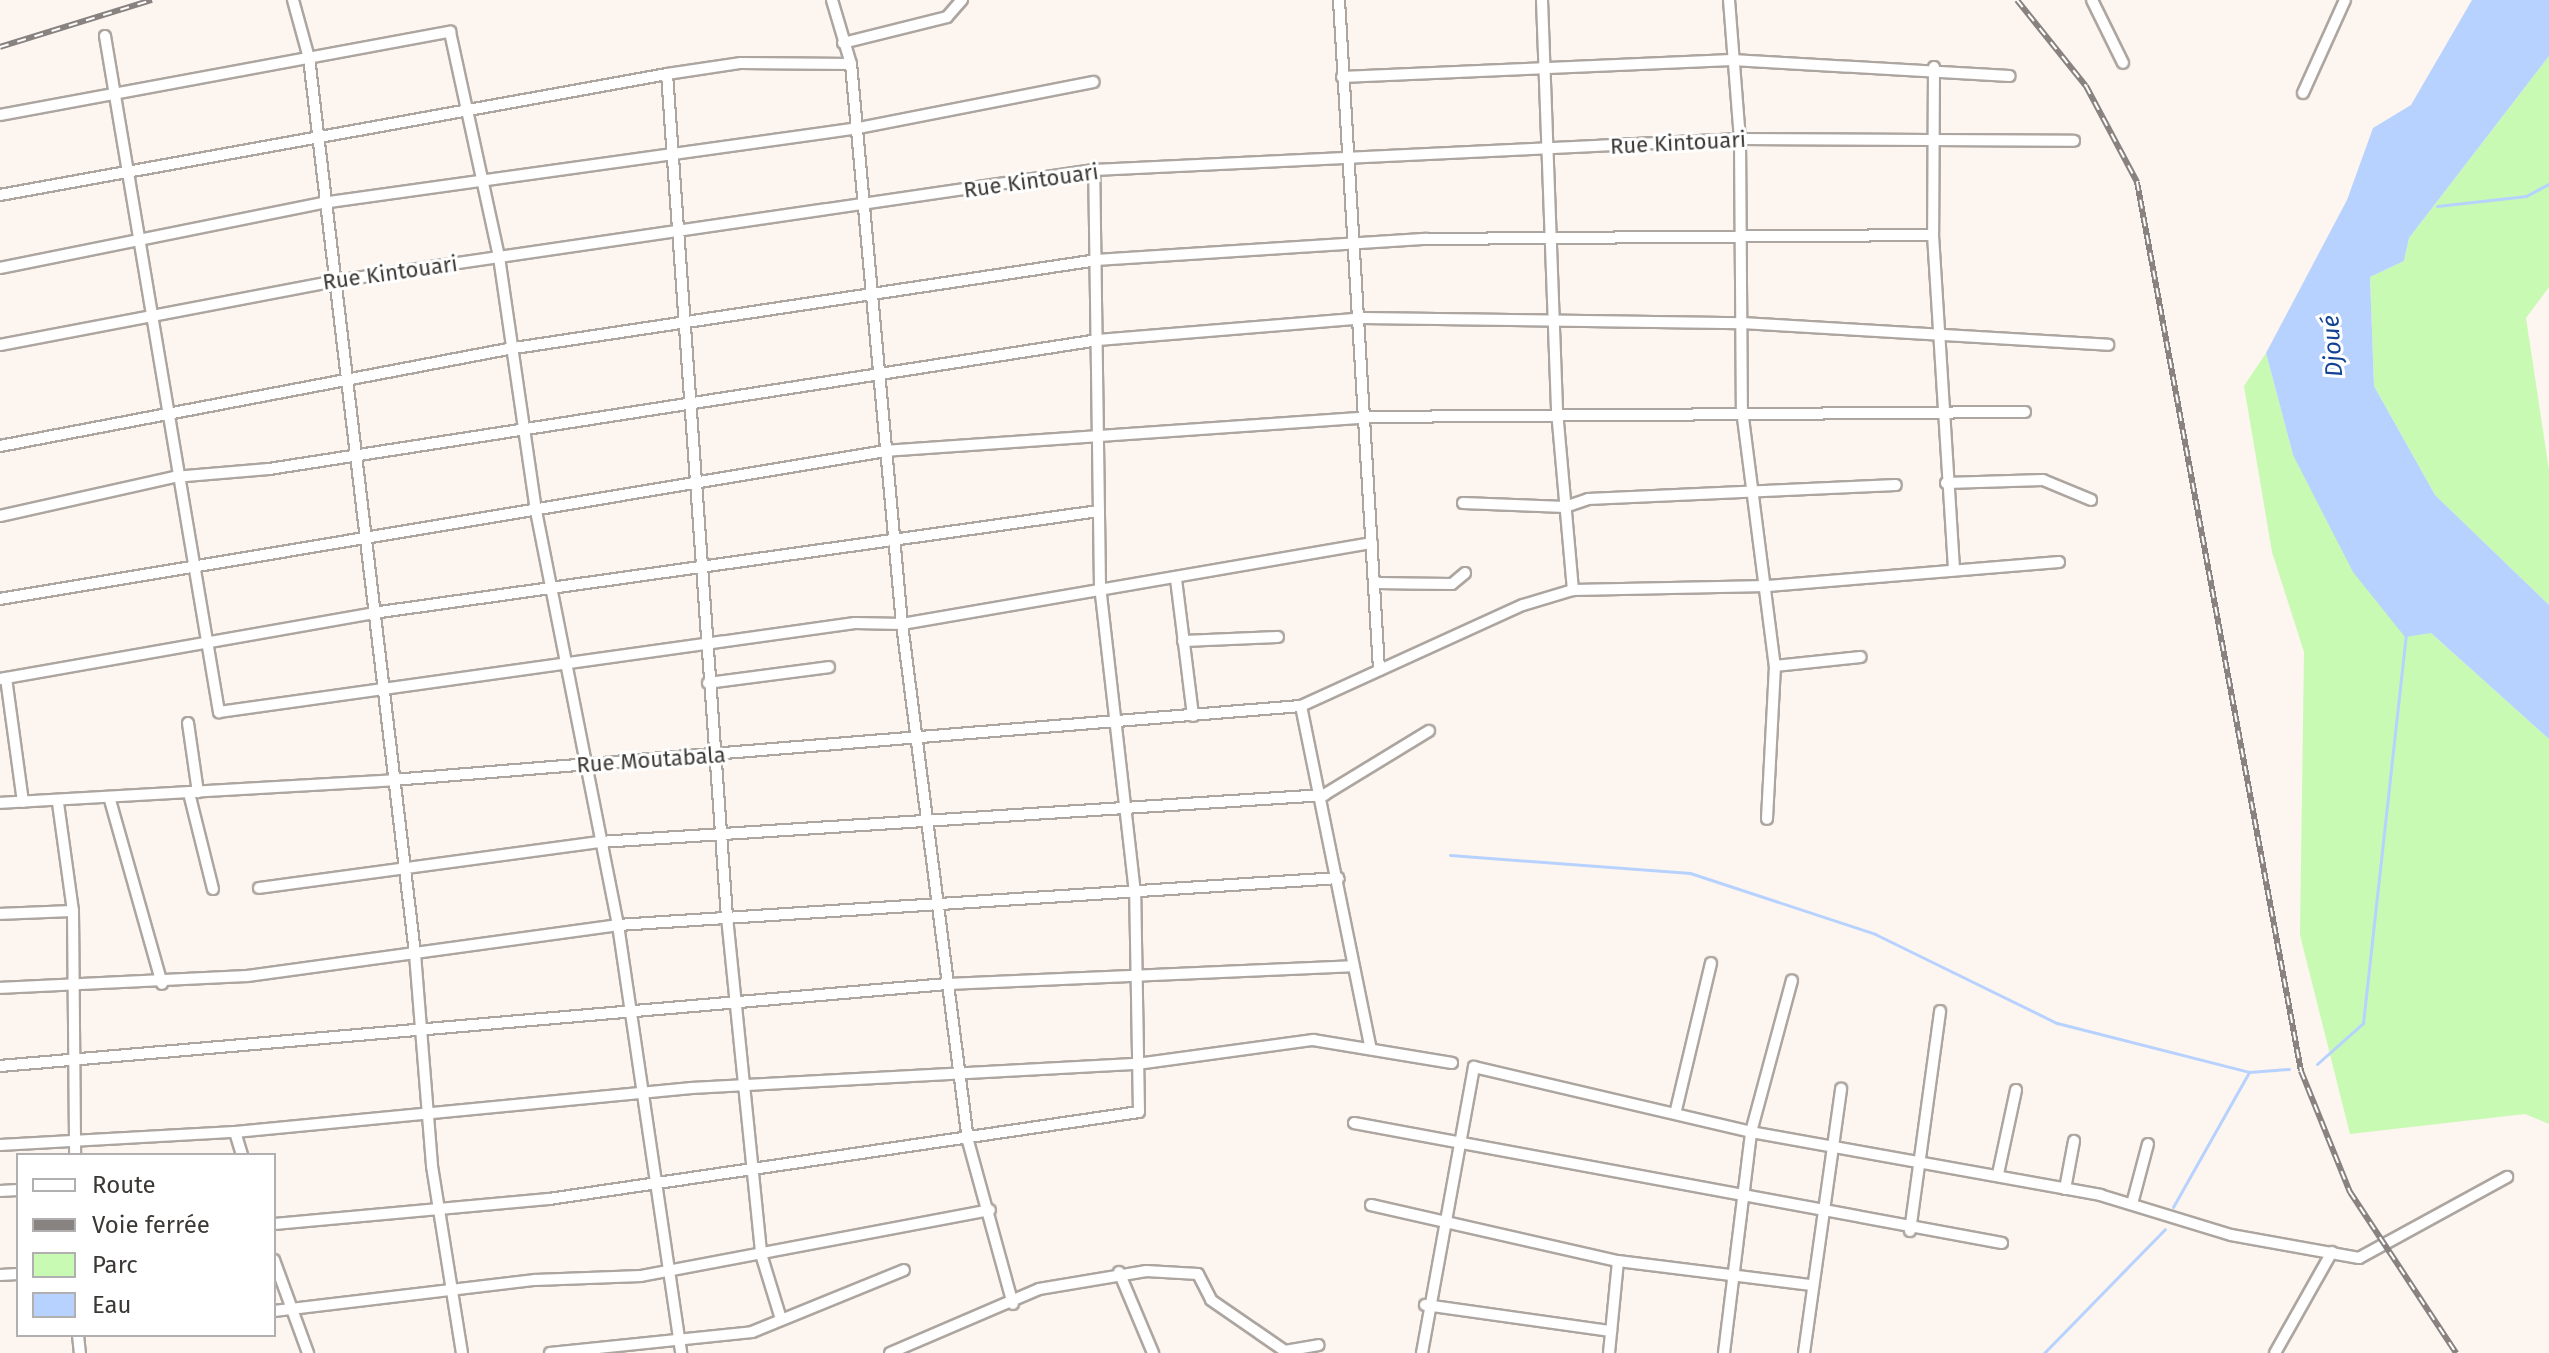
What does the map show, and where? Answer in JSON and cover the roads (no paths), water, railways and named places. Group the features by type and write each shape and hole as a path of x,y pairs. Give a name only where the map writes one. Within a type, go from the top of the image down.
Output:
{"street":[{"path":"293,0 309,58 319,142 322,203 335,281 352,456 384,690 400,869 415,954 438,1206 462,1353"},
{"path":"832,0 851,64 859,128 870,293 902,624 922,740 947,984 965,1077 968,1141 990,1210 1013,1304"},
{"path":"843,43 947,17 962,0"},
{"path":"1339,0 1347,164 1363,318 1372,543 1378,583 1379,670"},
{"path":"1542,0 1542,63 1550,150 1549,242 1557,411 1573,590 1768,586 2059,562"},
{"path":"1729,0 1740,139 1742,410 1758,495 1775,666 1767,819"},
{"path":"2092,0 2123,63"},
{"path":"2303,93 2345,0"},
{"path":"0,115 450,32 499,257 508,349 536,511 618,925 644,1092 664,1270 680,1348"},
{"path":"105,36 135,242 165,412 177,453 174,477 209,643 219,712 855,623 902,624 1100,586 1176,579 1372,543"},
{"path":"1342,77 1542,63 1732,60 1934,67 2010,76"},
{"path":"0,195 319,142 667,74 741,63 851,64"},
{"path":"1934,67 1933,235 1946,483 1954,570"},
{"path":"667,74 679,231 681,322 727,917 740,1002 761,1254 781,1319"},
{"path":"0,268 322,203 480,178 859,128 1094,82"},
{"name":"Rue Kintouari","path":"0,345 149,313 335,281 1094,170 1347,164 1740,139 1934,145 2074,141"},
{"path":"276,1224 653,1185 968,1141 1090,1114 1139,1112 1134,979 1135,893 1128,811 1112,722 1100,586 1094,170"},
{"path":"0,446 165,412 508,349 1097,260 1354,243 1933,235"},
{"path":"0,516 174,477 352,456 521,426 878,376 1098,340 1363,318 1553,324 1742,323 1938,331 2108,345"},
{"path":"0,599 885,451 1368,417 1557,411 1942,408 2025,412"},
{"path":"1946,483 2043,480 2091,500"},
{"path":"1463,503 1565,507 1588,499 1758,495 1896,485"},
{"path":"23,802 3,678 373,613 553,588 701,563 1099,511"},
{"path":"1378,583 1452,584 1465,573"},
{"path":"1176,579 1193,716"},
{"name":"Rue Moutabala","path":"0,803 110,800 715,756 1301,706 1379,670 1573,590"},
{"path":"1183,641 1278,637"},
{"path":"1775,666 1861,657"},
{"path":"708,683 829,667"},
{"path":"1301,706 1324,795 1370,1046"},
{"path":"188,723 194,792 213,889"},
{"path":"259,888 600,842 721,832 1128,811 1324,795 1429,731"},
{"path":"110,800 162,984"},
{"path":"58,803 73,911 75,1153"},
{"path":"0,988 72,979 162,984 415,954 618,925 939,901 1135,893 1338,878"},
{"path":"0,914 73,911"},
{"path":"1676,1110 1711,963"},
{"path":"0,1066 947,984 1134,979 1353,966"},
{"path":"1724,1353 1751,1132 1792,980"},
{"path":"1910,1231 1940,1011"},
{"path":"0,1145 235,1132 430,1110 644,1092 965,1077 1137,1064 1313,1040 1370,1046 1452,1063"},
{"path":"1422,1353 1425,1305 1462,1145 1474,1067 1676,1110 1751,1132 1998,1174 2132,1204 2231,1235 2359,1258 2386,1247 2507,1177"},
{"path":"1804,1353 1810,1285 1841,1089"},
{"path":"1998,1174 2016,1090"},
{"path":"1354,1123 1743,1199 1821,1211 1910,1231 2002,1243"},
{"path":"235,1132 241,1153"},
{"path":"2065,1189 2074,1141"},
{"path":"2132,1204 2148,1144"},
{"path":"1371,1205 1618,1261 1732,1281 1810,1285"},
{"path":"276,1311 664,1270 990,1210"},
{"path":"2275,1353 2332,1252"},
{"path":"1609,1353 1618,1261"},
{"path":"276,1266 308,1353"},
{"path":"550,1353 680,1348 752,1332 904,1270"},
{"path":"1119,1272 1153,1353"},
{"path":"897,1352 1013,1304 1039,1289 1119,1272 1198,1274 1211,1300 1285,1351 1318,1345"},
{"path":"1425,1305 1611,1331"}],"water":[{"name":"Djoué","path":"2472,0 2549,0 2549,56 2409,238 2404,261 2370,277 2374,386 2435,495 2549,605 2549,739 2431,633 2405,637 2353,572 2293,455 2266,353 2347,200 2373,128 2411,105"}],"waterway":[{"path":"2437,206 2526,196 2549,184"},
{"path":"2317,1064 2363,1023 2406,635"},
{"path":"1450,855 1690,873 1875,934 2057,1023 2249,1072"},
{"path":"2173,1207 2249,1072 2289,1069"},
{"path":"2044,1353 2165,1229"}],"railway":[{"path":"0,47 152,0"},
{"path":"2017,0 2086,86 2137,182 2301,1071 2350,1192 2456,1353"}]}
